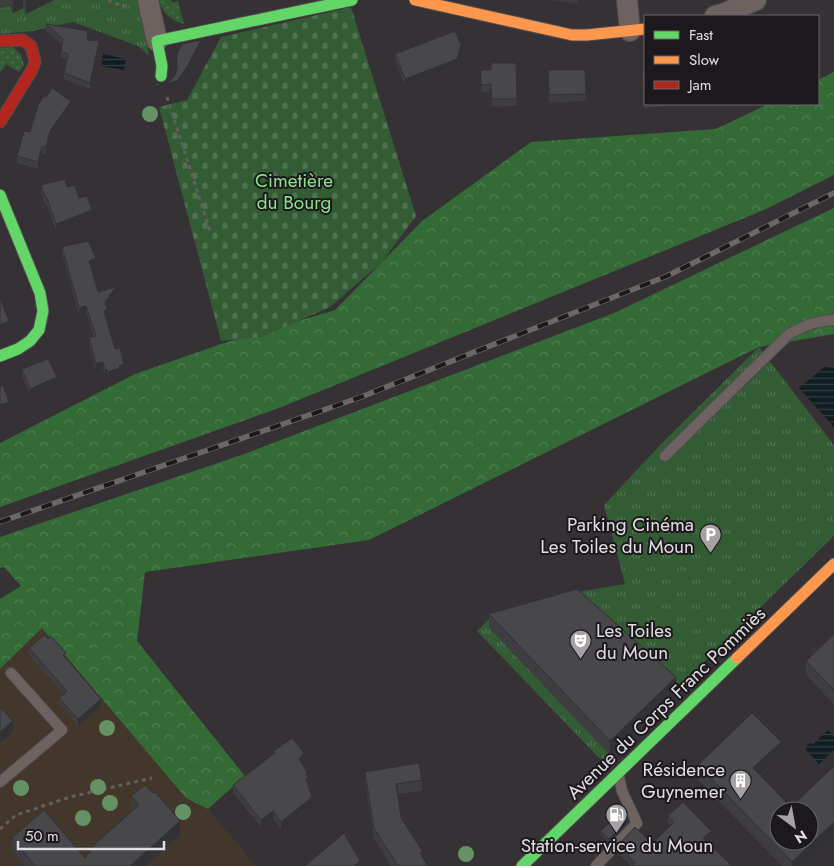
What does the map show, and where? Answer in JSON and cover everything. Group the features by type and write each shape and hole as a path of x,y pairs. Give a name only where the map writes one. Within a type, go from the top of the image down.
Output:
{"street":[{"path":"148,0 162,66 161,76"},
{"path":"157,41 352,0"},
{"path":"421,1 572,35 587,35 638,30 627,0"},
{"path":"718,15 756,0"},
{"path":"0,41 23,40 31,46 35,62 0,122"},
{"path":"0,194 40,293 43,311 39,330 30,341 18,349 0,356"},
{"name":"Avenue du Corps Franc Pommiès","path":"522,866 834,564"}],"lane":[{"path":"665,456 789,334 807,324 834,320"},
{"path":"0,782 62,730 11,673"},
{"path":"596,866 637,823 622,791 618,773"}],"path":[{"path":"166,91 210,234"},
{"path":"0,829 16,815 61,800 152,778"}],"shaded area":[{"path":"103,54 126,59 124,70 101,66"},
{"path":"824,367 834,368 834,427 799,388"},
{"path":"42,628 186,797 208,809 256,866 0,866 0,669"},
{"path":"828,730 834,736 834,750 819,764 806,750 807,745 813,744"}],"green space":[{"path":"0,0 139,0 149,56 138,46 73,22 33,31 0,34"},
{"path":"159,0 171,0 172,3 178,1 184,24 168,16"},
{"name":"Cimetière du Bourg","path":"351,7 416,216 382,262 330,307 262,337 221,341 159,107 187,100 221,37"},
{"path":"13,47 21,55 24,65 19,72 6,64 0,73 0,48"},
{"path":"834,72 834,175 764,210 279,408 0,507 0,443 135,374 221,344 335,310 422,221 531,142 716,129 766,105 819,105 819,80"},
{"path":"834,208 834,334 759,347 369,540 145,572 137,641 245,776 208,809 186,798 42,628 0,669 0,599 21,586 4,567 0,568 0,537 247,453 614,313"},
{"path":"759,347 834,445 834,536 602,761 477,631 490,618 583,591 625,584 604,505 664,441"}],"building":[{"path":"46,24 88,31 87,40 99,41 90,83 64,73 68,54 61,52 63,39"},
{"path":"455,31 461,45 457,59 405,79 395,54"},
{"path":"201,40 187,67 177,81 156,86 155,82 160,84 167,83 174,77 177,70 177,53 182,44"},
{"path":"491,63 516,63 517,99 492,99 491,84 481,85 481,70 491,70"},
{"path":"548,70 585,70 586,94 549,95"},
{"path":"642,72 644,72 644,101"},
{"path":"52,88 71,101 50,131 46,147 42,147 38,162 17,156 24,131 30,132 38,105"},
{"path":"65,179 67,187 75,185 79,198 87,196 92,210 56,224 41,185"},
{"path":"88,241 96,258 89,261 98,292 116,287 105,302 107,310 104,311 115,349 120,348 124,364 119,366 120,368 108,372 107,369 105,370 103,362 96,363 89,338 96,336 86,306 79,308 62,247"},
{"path":"0,298 9,321 0,325"},
{"path":"48,359 57,377 30,389 22,369"},
{"path":"3,385 9,402 0,405 0,387"},
{"name":"Les Toiles du Moun","path":"577,589 676,677 610,741 489,614"},
{"path":"834,634 834,690 806,661"},
{"path":"44,635 48,639 51,636 66,653 63,655 101,699 78,719 59,698 67,691 29,648"},
{"path":"0,707 13,721 0,732"},
{"path":"752,713 781,742 753,768 785,801 769,801 769,838 698,765"},
{"path":"292,738 304,753 299,759 307,772 308,777 306,779 312,797 281,822 273,811 261,820 233,785"},
{"path":"419,763 422,780 396,784 401,818 423,852 420,853 428,866 398,866 374,828 365,772"},
{"path":"834,766 834,822 819,836 819,801 797,801"},
{"path":"145,785 153,793 155,792 180,821 130,866 35,866 12,838 44,810 85,858 96,843 139,805 131,796"},
{"path":"683,802 711,831 703,838 732,866 632,866 635,863 618,845 635,827 652,844 674,822 668,816"},
{"path":"618,814 626,821 609,839 601,831"},
{"path":"344,833 360,861 354,866 305,866"},
{"path":"781,851 804,851 792,862"}],"railway":[{"path":"0,522 361,397 667,276 834,193"}],"traffic: fast":[{"path":"161,76 162,66 157,41 352,0"},
{"path":"0,195 40,293 43,311 39,330 30,341 18,349 0,356"},
{"path":"522,866 737,658"}],"traffic: slow":[{"path":"415,0 572,35 644,29"},
{"path":"737,658 834,564"}],"traffic: jam":[{"path":"0,41 23,40 31,46 35,62 0,122"}],"place":[{"name":"Parking Cinéma Les Toiles du Moun","path":"710,554"},
{"name":"Les Toiles du Moun","path":"580,660"},
{"name":"Résidence Guynemer","path":"741,799"},
{"name":"Station-service du Moun","path":"617,833"}]}
